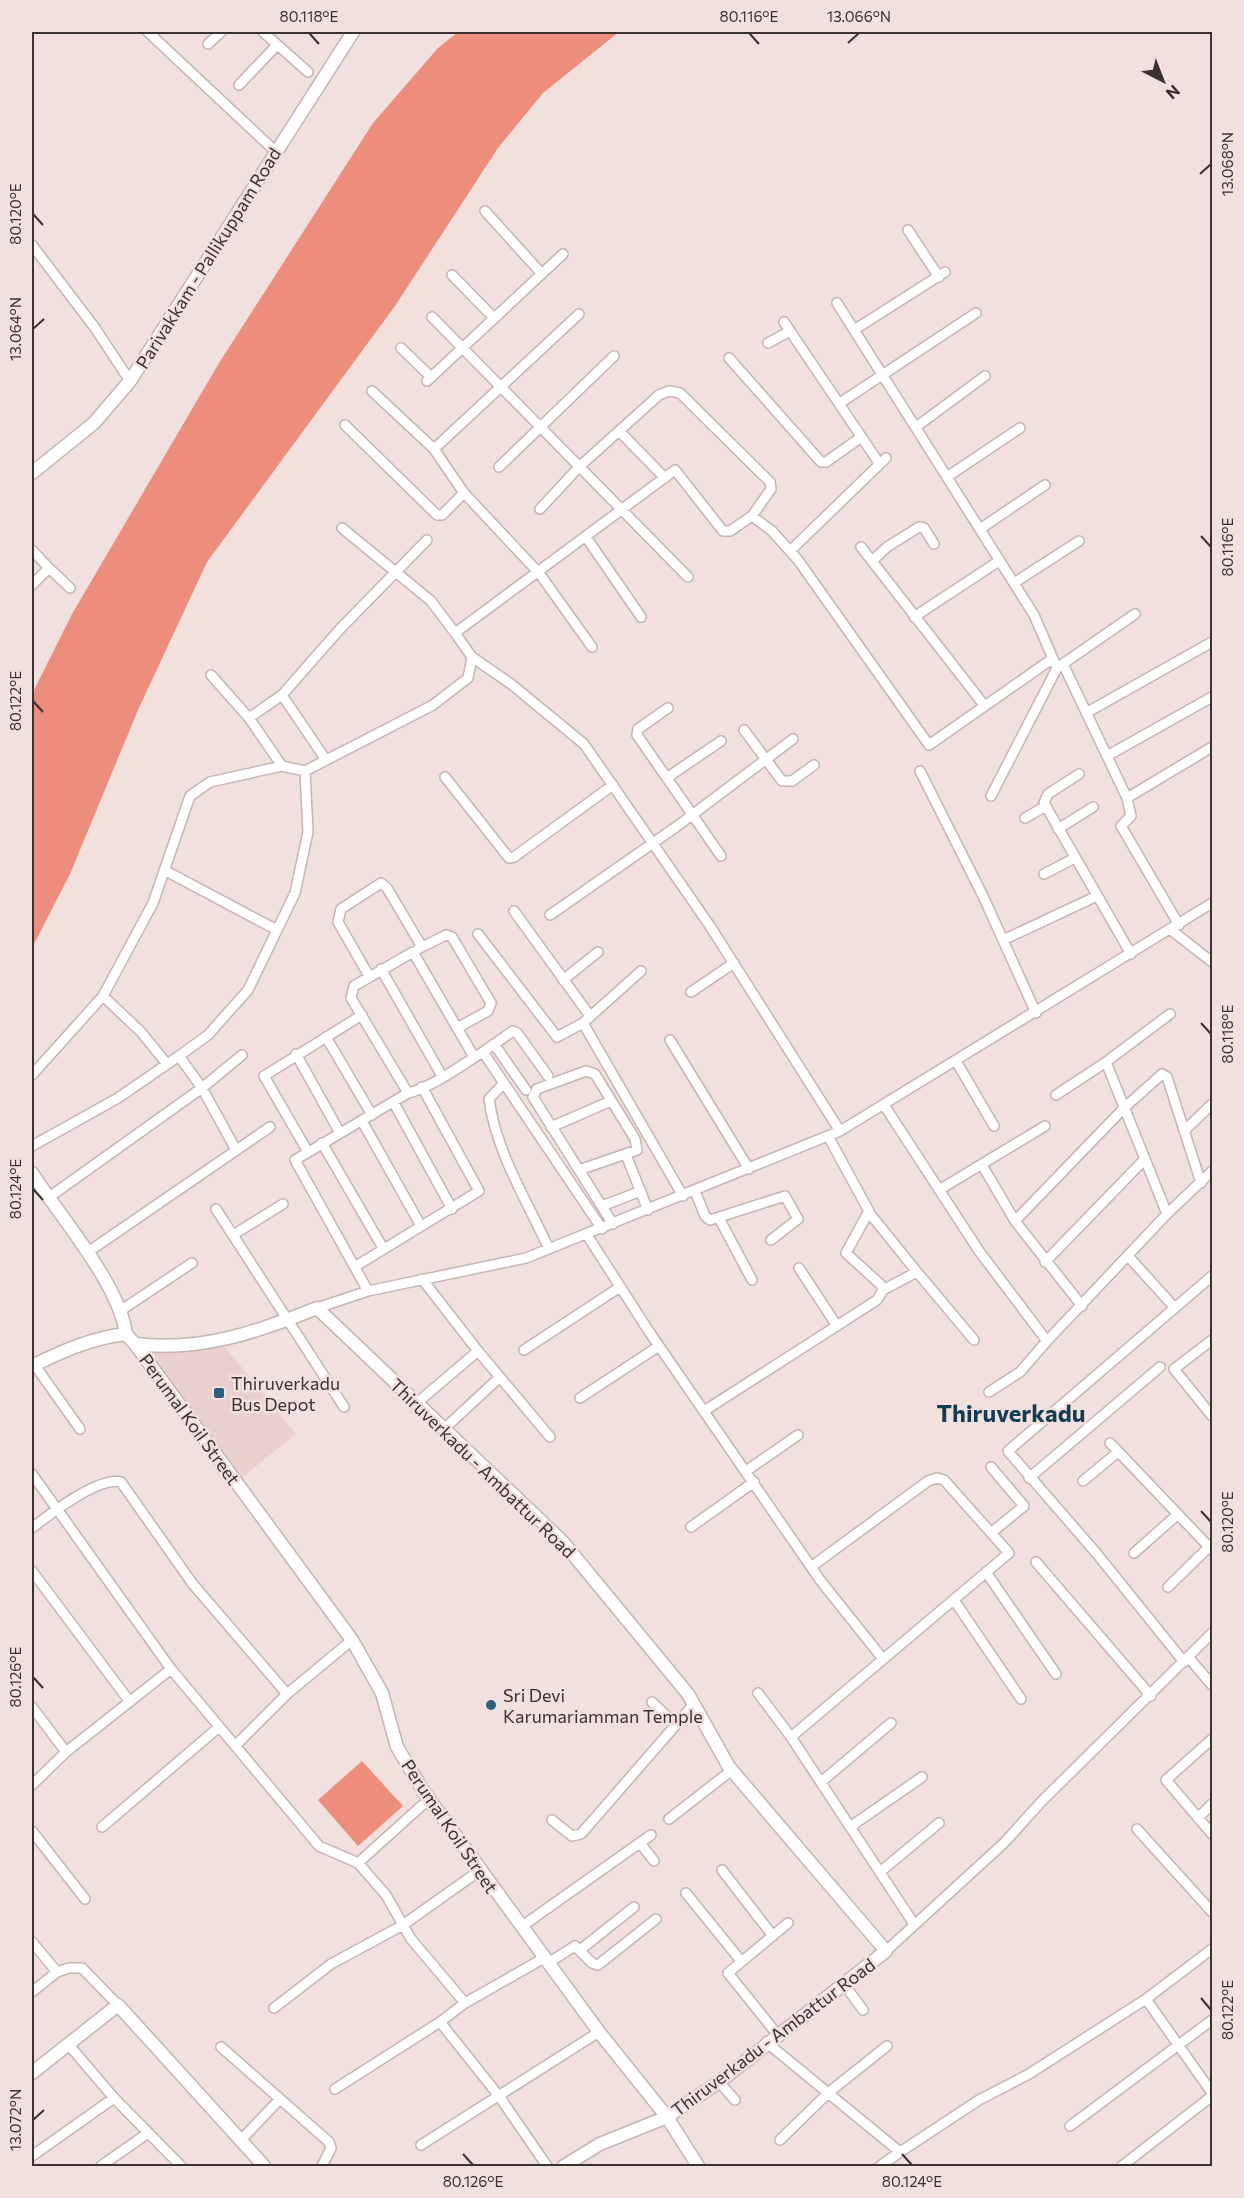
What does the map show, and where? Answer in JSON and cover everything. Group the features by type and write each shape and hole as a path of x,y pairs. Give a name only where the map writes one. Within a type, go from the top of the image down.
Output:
{"street":[{"path":"148,32 276,152"},
{"path":"208,44 220,32"},
{"path":"263,32 308,72"},
{"name":"Parivakkam - Pallikuppam Road","path":"36,469 94,423 130,381 352,32"},
{"path":"239,85 277,45"},
{"path":"485,211 542,274"},
{"path":"854,330 942,274 908,230"},
{"path":"32,245 95,328 130,381"},
{"path":"401,348 429,379 563,254"},
{"path":"452,275 494,318"},
{"path":"837,303 1034,615 1052,658 1060,666 1086,713 1127,798 1131,816 1121,826 1175,928 1212,962"},
{"path":"843,401 976,313"},
{"path":"434,449 499,386 579,314"},
{"path":"432,317 688,577"},
{"path":"768,343 787,326 861,438 882,460 790,551"},
{"path":"499,467 614,356"},
{"path":"729,358 821,462 826,462 861,438"},
{"path":"916,427 985,376"},
{"path":"372,391 434,449 464,493 539,573 592,647"},
{"path":"455,633 675,470 726,533 752,516 771,489 770,482 680,393 669,391 659,395 579,467 540,509"},
{"path":"345,425 437,515 442,515 464,493"},
{"path":"947,477 1020,428"},
{"path":"619,431 665,478"},
{"path":"980,529 1045,485"},
{"path":"752,516 772,531 790,551 929,745 1052,658"},
{"path":"872,561 887,547 919,527 924,528 934,544"},
{"path":"342,528 431,602 472,657 511,684 584,744 734,963 840,1131"},
{"path":"586,537 641,617"},
{"path":"249,718 282,695 340,629 396,575 427,540"},
{"path":"1014,583 1078,542"},
{"path":"861,547 984,705"},
{"path":"32,550 70,588"},
{"path":"914,617 999,561"},
{"path":"32,585 49,568"},
{"path":"991,796 1060,666 1135,614"},
{"path":"1086,713 1212,642"},
{"path":"32,1075 103,996 153,903 190,796 210,782 282,766 304,771 434,705 468,678 472,657"},
{"path":"211,675 249,718 282,766"},
{"path":"282,695 326,760"},
{"path":"1107,756 1212,697"},
{"path":"668,708 637,732 720,856"},
{"path":"744,730 782,780 787,782 814,765"},
{"path":"550,915 793,739"},
{"path":"668,777 721,741"},
{"path":"1127,798 1212,747"},
{"path":"32,1146 118,1098 179,1056 208,1035 248,990 295,892 308,832 304,771"},
{"path":"920,771 1036,1013"},
{"path":"1079,774 1048,794 1044,800 1058,829 1131,954"},
{"path":"445,777 509,858 514,858 613,785"},
{"path":"1025,818 1046,806"},
{"path":"1058,829 1093,807"},
{"path":"1044,874 1075,858"},
{"path":"164,870 277,930"},
{"path":"369,976 338,922 338,913 381,883 387,888 457,1028 474,1057"},
{"path":"1003,940 1097,896"},
{"path":"32,1173 88,1252 120,1311 126,1334 135,1344 158,1347 241,1337 368,1291 526,1258 840,1131 1175,928 1212,903"},
{"path":"514,911 563,980 683,1196"},
{"path":"478,934 557,1037 586,1020 641,971"},
{"path":"408,1093 362,1015 351,993 354,986 417,949 446,935 452,937 491,1003 488,1011 457,1028"},
{"path":"563,980 598,952"},
{"path":"692,992 734,963"},
{"path":"381,969 442,1076"},
{"path":"103,996 141,1032 167,1064"},
{"path":"1056,1095 1106,1062 1170,1014"},
{"path":"308,1152 264,1076 362,1015"},
{"path":"368,1291 295,1160 408,1093 483,1052 513,1031 517,1033 548,1076"},
{"path":"326,1037 372,1115"},
{"path":"670,1040 749,1169"},
{"path":"494,1044 526,1090"},
{"path":"483,1052 602,1229"},
{"path":"296,1054 340,1133"},
{"path":"48,1198 202,1088 242,1055"},
{"path":"179,1056 202,1088 236,1150"},
{"path":"956,1061 994,1126"},
{"path":"1106,1062 1167,1214"},
{"path":"579,1170 626,1155 637,1149 637,1144 595,1074 586,1071 537,1089 533,1097 613,1224"},
{"path":"1015,1221 1124,1108 1159,1076 1165,1075 1203,1181 1212,1186"},
{"path":"504,1083 489,1099 491,1113 501,1145 549,1249"},
{"path":"356,1266 479,1191 422,1087"},
{"path":"551,1127 612,1101"},
{"path":"394,1103 452,1209"},
{"path":"1184,1131 1212,1104"},
{"path":"884,1105 979,1251 1047,1341"},
{"path":"362,1121 421,1226"},
{"path":"88,1252 270,1126"},
{"path":"939,1190 1045,1126"},
{"path":"828,1136 869,1211 974,1340"},
{"path":"322,1143 383,1248"},
{"path":"626,1155 648,1210"},
{"path":"1045,1262 1144,1160"},
{"path":"982,1165 1015,1221 1045,1262 1082,1306"},
{"path":"989,1392 1020,1372 1167,1214 1212,1171"},
{"path":"602,1206 641,1191"},
{"path":"695,1191 706,1218 719,1218 786,1196 798,1219 771,1240"},
{"path":"233,1235 283,1204"},
{"path":"216,1209 344,1407"},
{"path":"869,1211 846,1252 877,1281 883,1290"},
{"path":"719,1218 752,1280"},
{"path":"587,1235 659,1346 811,1567 883,1659"},
{"path":"1128,1256 1175,1308"},
{"path":"120,1311 192,1263"},
{"path":"798,1268 837,1326"},
{"path":"704,1411 873,1304 883,1290 917,1272"},
{"path":"1212,1276 1008,1450 1008,1453 1029,1478 1187,1660 1212,1685"},
{"path":"422,1280 550,1437"},
{"path":"524,1350 620,1287"},
{"name":"Thiruverkadu - Ambattur Road","path":"317,1308 562,1541 694,1704 732,1770 886,1951 766,2042 719,2082 667,2117 698,2166"},
{"path":"80,1429 33,1365 76,1345 103,1337 126,1334"},
{"path":"1212,1340 1174,1369 1212,1416"},
{"name":"Perumal Koil Street","path":"135,1344 352,1640 382,1693 397,1747 429,1799 479,1871 599,2032 667,2117"},
{"path":"580,1398 659,1346"},
{"path":"418,1402 478,1351"},
{"path":"1029,1478 1160,1367"},
{"path":"445,1428 500,1377"},
{"path":"746,1471 798,1435"},
{"path":"1110,1443 1177,1515 1211,1547 1168,1587"},
{"path":"1083,1481 1118,1452"},
{"path":"991,1467 1024,1506 991,1533"},
{"path":"32,1474 171,1669 320,1845 358,1863 386,1895 411,1939 465,2003"},
{"path":"791,1737 1009,1553 944,1480 937,1478 928,1481 811,1567"},
{"path":"32,1528 56,1510 103,1483 114,1480 121,1482 192,1583 287,1694"},
{"path":"691,1527 754,1482"},
{"path":"1134,1553 1177,1515"},
{"path":"1036,1562 1151,1696"},
{"path":"32,1571 130,1702"},
{"path":"986,1572 1056,1674"},
{"path":"954,1600 1021,1699"},
{"path":"886,1951 1004,1843 1041,1802 1212,1634"},
{"path":"235,1746 287,1694 352,1640"},
{"path":"32,1785 66,1752 171,1669"},
{"path":"758,1694 791,1737 914,1924"},
{"path":"652,1702 676,1725"},
{"path":"552,1820 572,1836 581,1834 694,1704"},
{"path":"32,1707 66,1752"},
{"path":"821,1782 891,1723"},
{"path":"102,1827 219,1727"},
{"path":"1212,1738 1166,1780 1212,1834"},
{"path":"669,1819 732,1770"},
{"path":"850,1827 922,1777"},
{"path":"358,1863 429,1799"},
{"path":"1198,1818 1212,1804"},
{"path":"880,1872 939,1823"},
{"path":"1137,1829 1212,1912"},
{"path":"32,1831 85,1899"},
{"path":"521,1927 651,1835"},
{"path":"640,1843 654,1861"},
{"path":"722,1870 773,1936"},
{"path":"274,2008 331,1964 403,1925 479,1871"},
{"path":"686,1893 741,1961"},
{"path":"580,1950 634,1907"},
{"path":"335,2089 440,2022 465,2003 572,1946 580,1950 592,1964 598,1965 656,1919"},
{"path":"777,2034 729,1976 729,1971 788,1923"},
{"path":"32,1942 57,1972"},
{"path":"879,2166 979,2100 1029,2074 1146,1999 1212,1949"},
{"path":"32,1992 57,1972 69,1968 82,1968 264,2166"},
{"path":"843,1983 862,2010"},
{"path":"1122,2166 1212,2094 1146,1999"},
{"path":"32,2073 118,2005"},
{"path":"1070,2126 1212,2020"},
{"path":"440,2022 499,2096 547,2166"},
{"path":"421,2145 599,2032"},
{"path":"766,2042 900,2152"},
{"path":"68,2044 114,2098 181,2166"},
{"path":"780,2140 828,2093 887,2046"},
{"path":"221,2047 330,2144 331,2148 322,2166"},
{"path":"719,2082 735,2100"},
{"path":"32,2156 114,2098"},
{"path":"240,2141 280,2099"},
{"path":"564,2166 600,2144 667,2117"},
{"path":"101,2166 148,2133"}],"shaded area":[{"path":"458,32 619,32 543,93 498,148 395,306 207,562 138,710 70,874 32,948 32,694 72,614 219,363 373,123 438,48"},
{"name":"Thiruverkadu Bus Depot","path":"221,1342 296,1434 240,1479 143,1353"},
{"path":"362,1761 403,1806 358,1846 318,1800"}],"place":[{"name":"Thiruverkadu Bus Depot","path":"219,1393"},
{"name":"Sri Devi Karumariamman Temple","path":"491,1705"}],"district":[{"name":"Thiruverkadu","path":"1011,1412"}]}
